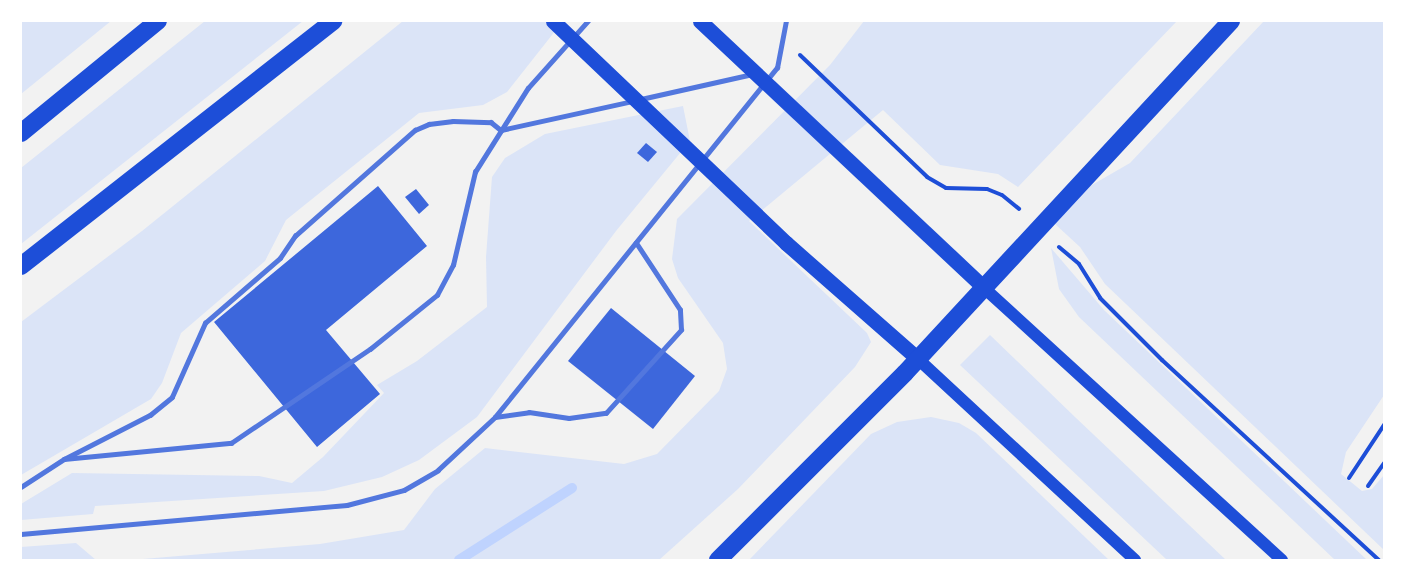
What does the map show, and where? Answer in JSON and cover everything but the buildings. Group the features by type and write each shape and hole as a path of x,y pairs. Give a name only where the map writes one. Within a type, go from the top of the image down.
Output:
{"highway":[{"path":"21,133 158,21"},
{"path":"21,266 334,21"},
{"path":"718,560 918,359 982,287 1231,21"}],"main road":[{"path":"553,21 786,243 918,359 1135,560"},
{"path":"700,21 982,287 1282,560"}],"lane":[{"path":"64,459 231,443 370,349 437,295 453,265 475,172 528,88 588,21"},
{"path":"21,534 347,505 404,490 438,470 495,417 777,68 786,21"},
{"path":"501,130 777,68"},
{"path":"21,487 64,459 150,415 172,397 206,322 280,258 295,236 415,130 429,124 453,121 491,122 501,130"},
{"path":"495,417 529,412 569,418 606,413 681,330 680,310 636,243"}],"path":[{"path":"798,53 927,177 946,188 987,189 1002,195 1079,264 1100,298 1155,353 1379,560"},
{"path":"1349,478 1384,425"},
{"path":"1368,486 1384,463"}],"shaded area":[{"path":"21,21 111,21 21,94"},
{"path":"205,21 303,21 21,244 21,168"},
{"path":"403,21 563,21 507,92 483,105 419,113 286,220 265,261 181,333 162,383 151,399 21,475 21,322 142,231"},
{"path":"864,21 1177,21 1018,187 998,174 940,165 883,110 749,221 867,333 871,342 855,367 738,489 659,560 131,560 320,544 404,530 435,489 485,448 624,464 657,454 719,391 727,369 723,343 678,278 672,259 677,219 830,65"},
{"path":"1264,21 1384,21 1384,395 1346,452 1341,474 1362,491 1372,489 1384,475 1384,550 1105,284 1080,247 1055,224 1059,214 1085,189 1130,163"},
{"path":"683,106 690,141 616,231 477,417 419,460 382,477 324,491 95,506 93,514 21,520 21,504 72,473 259,476 292,483 323,457 384,393 377,385 417,361 487,307 486,257 492,177 505,158 545,134"},
{"path":"1051,248 1104,310 1367,560 1335,560 1079,317 1059,289"},
{"path":"990,335 1226,560 1167,560 960,365"},
{"path":"931,417 959,423 976,433 1109,560 749,560 871,434 897,422"},
{"path":"76,543 96,560 21,560 21,547"}],"waterway":[{"path":"459,560 572,488"}]}
